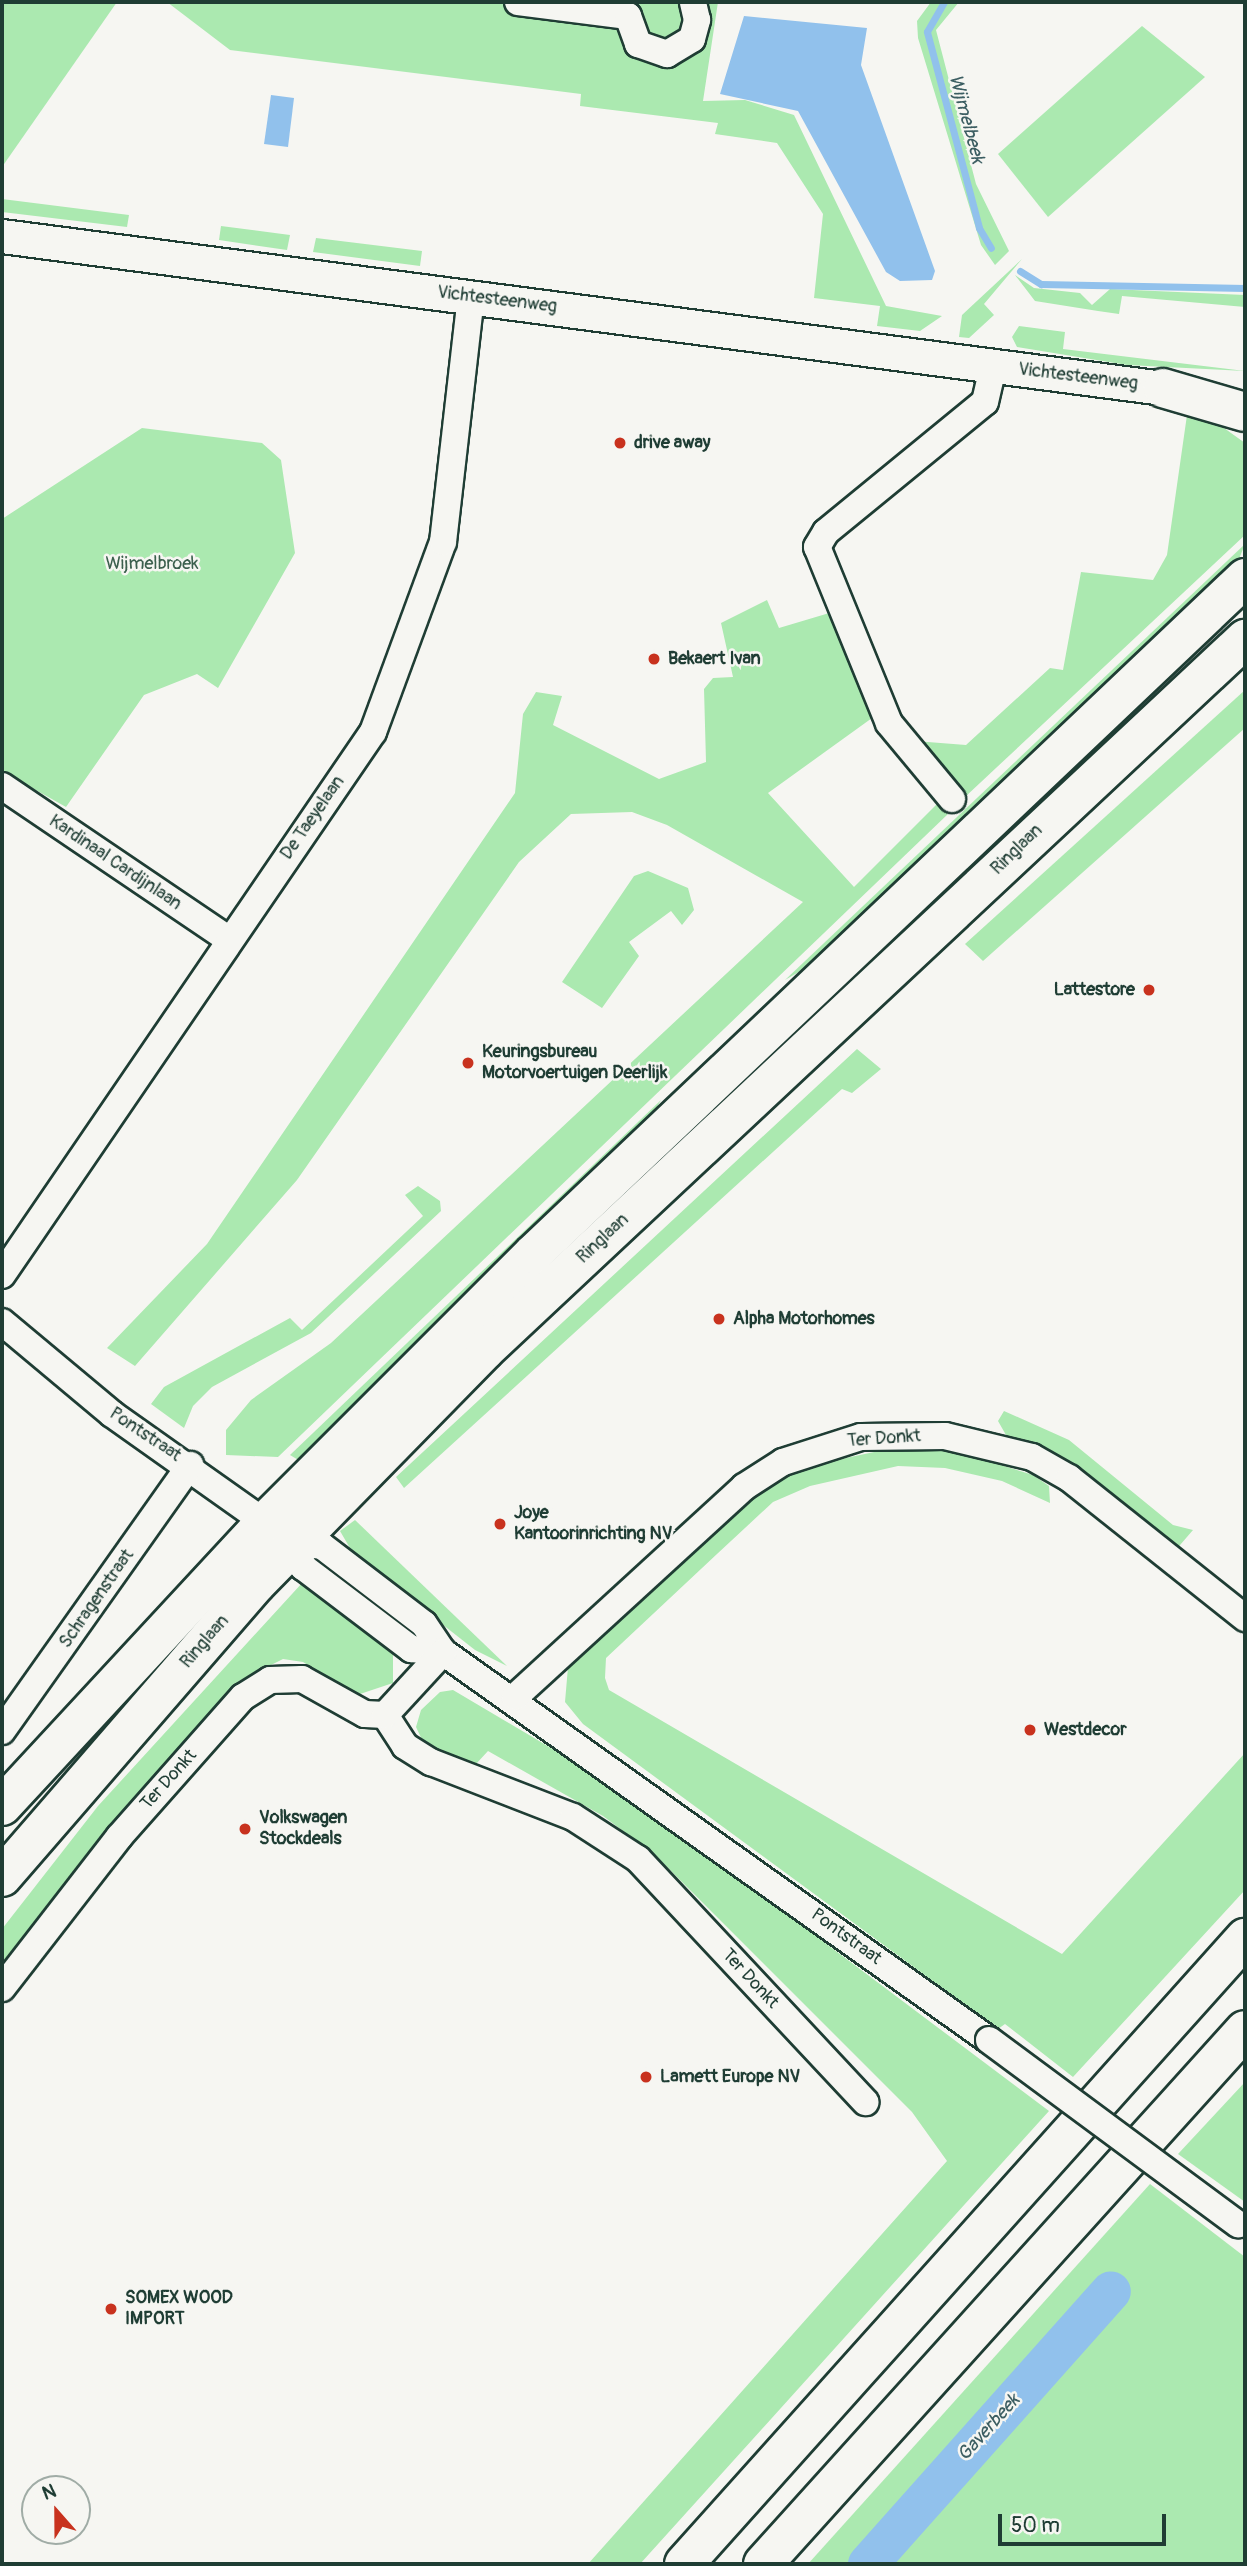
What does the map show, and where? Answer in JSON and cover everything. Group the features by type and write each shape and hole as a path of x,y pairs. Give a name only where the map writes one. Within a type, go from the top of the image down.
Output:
{"main road":[{"path":"1163,388 1245,393"},
{"path":"1163,388 1245,401"},
{"path":"1163,388 1245,412"},
{"name":"Ringlaan","path":"2,1877 280,1532 533,1254 1245,578"},
{"name":"Ringlaan","path":"2,1806 280,1532 485,1350 1245,639"},
{"path":"684,2564 1245,1938"},
{"path":"763,2564 1245,2030"}],"street":[{"path":"518,2 630,9 638,44 667,54 692,39 697,20 693,2"},
{"name":"Vichtesteenweg","path":"2,236 1163,388"},
{"name":"De Taeyelaan","path":"2,1275 228,939 373,732 443,542 471,297"},
{"name":"Vichtesteenweg","path":"952,799 889,723 817,547 826,532 985,402 993,367"},
{"name":"Kardinaal Cardijnlaan","path":"2,786 228,939"},
{"name":"Pontstraat","path":"2,1322 112,1414 190,1465 280,1532 322,1546 424,1624 443,1652 515,1697 1242,2226"},
{"name":"Ter Donkt","path":"515,1697 744,1487 783,1462 860,1437 945,1436 1031,1457 1069,1478 1245,1618"},
{"name":"Schragenstraat","path":"2,1731 190,1465"},
{"path":"385,1715 443,1652"},
{"name":"Ter Donkt","path":"2,1988 119,1837 243,1697 270,1681 302,1679 365,1714 385,1715 405,1746 430,1762 573,1817 638,1859 865,2102"}],"green space":[{"path":"2,2 117,2 2,167"},
{"path":"167,2 718,2 703,101 745,100 794,115 886,306 942,316 920,331 877,326 880,306 814,298 823,214 777,143 715,134 718,123 580,106 581,94 230,50"},
{"path":"931,2 959,2 936,30 976,184 1009,251 995,265 981,245 918,38 917,21"},
{"path":"1142,26 1205,77 1048,217 998,154"},
{"path":"2,199 129,215 127,227 2,212"},
{"path":"221,226 290,235 287,250 219,240"},
{"path":"316,238 422,251 420,266 313,252"},
{"path":"1022,259 984,304 994,315 969,338 959,337 962,315"},
{"path":"1015,275 1034,288 1080,293 1092,305 1110,289 1245,295 1245,307 1122,296 1119,314 1035,301"},
{"path":"1019,326 1065,332 1063,349 1245,371 1127,365 1017,347 1012,337"},
{"path":"1187,415 1217,423 1245,443 1245,535 965,797 903,735 855,637 871,641 874,667 915,741 966,745 1050,668 1063,670 1081,572 1153,580 1167,555"},
{"name":"Wijmelbroek","path":"142,428 262,443 281,460 295,553 218,688 197,674 144,695 66,807 2,771 2,519"},
{"path":"1245,544 1235,569 821,959 785,980"},
{"path":"767,600 779,628 836,611 879,713 768,793 854,887 938,803 948,814 278,1457 226,1455 226,1430 251,1400 331,1343 803,902 667,825 632,812 571,814 519,862 297,1180 135,1366 107,1348 207,1244 515,793 523,714 536,692 562,696 553,725 659,779 706,762 704,689 713,678 733,677 721,623"},
{"path":"1245,690 1245,728 983,961 965,944"},
{"path":"648,871 688,888 694,910 682,925 671,911 629,942 639,956 602,1008 562,982 634,876"},
{"path":"857,1049 881,1069 852,1093 842,1089 404,1488 396,1477"},
{"path":"661,1100 643,1131 300,1461 290,1455"},
{"path":"418,1186 440,1201 441,1211 311,1333 212,1387 193,1406 184,1428 151,1404 164,1387 290,1318 302,1330 423,1216 405,1195"},
{"path":"1004,1411 1069,1440 1173,1525 1193,1530 1174,1552 1050,1453 1006,1435 998,1421"},
{"path":"893,1448 956,1451 1033,1475 1049,1486 1050,1503 1002,1481 945,1468 898,1466 810,1486 773,1502 717,1554 606,1658 605,1678 609,1690 1062,1954 1245,1753 1245,1890 1073,2077 1005,2024 998,2029 583,1724 565,1702 568,1667 751,1496 808,1466"},
{"path":"355,1520 507,1666 475,1650 354,1555 340,1531"},
{"path":"303,1582 393,1647 393,1683 357,1695 303,1662 283,1659 239,1681 2,1971 2,1929 98,1806"},
{"path":"453,1690 620,1789 1049,2111 640,2564 588,2564 947,2161 912,2112 655,1855 603,1816 488,1751 476,1764 458,1764 424,1744 416,1727 421,1710 440,1692"},
{"path":"1245,2082 1245,2202 1178,2154"},
{"path":"1150,2184 1245,2257 1245,2564 808,2564"}],"water":[{"path":"744,16 867,28 861,65 935,271 932,280 900,281 886,272 798,111 720,94"},
{"path":"271,95 294,98 288,147 264,144"}],"waterway":[{"name":"Wijmelbeek","path":"944,2 927,32 979,228 991,248"},
{"name":"Wijmelbeek","path":"1020,271 1041,284 1245,288"},
{"name":"Gaverbeek","path":"868,2564 1111,2291"}],"place":[{"name":"drive away","path":"620,443"},
{"name":"Bekaert Ivan","path":"654,659"},
{"name":"Lattestore","path":"1149,990"},
{"name":"Keuringsbureau Motorvoertuigen Deerlijk","path":"468,1063"},
{"name":"Alpha Motorhomes","path":"719,1319"},
{"name":"Joye Kantoorinrichting NV","path":"500,1524"},
{"name":"Westdecor","path":"1030,1730"},
{"name":"Volkswagen Stockdeals","path":"245,1829"},
{"name":"Lamett Europe NV","path":"646,2077"},
{"name":"SOMEX WOOD IMPORT","path":"111,2309"}]}
